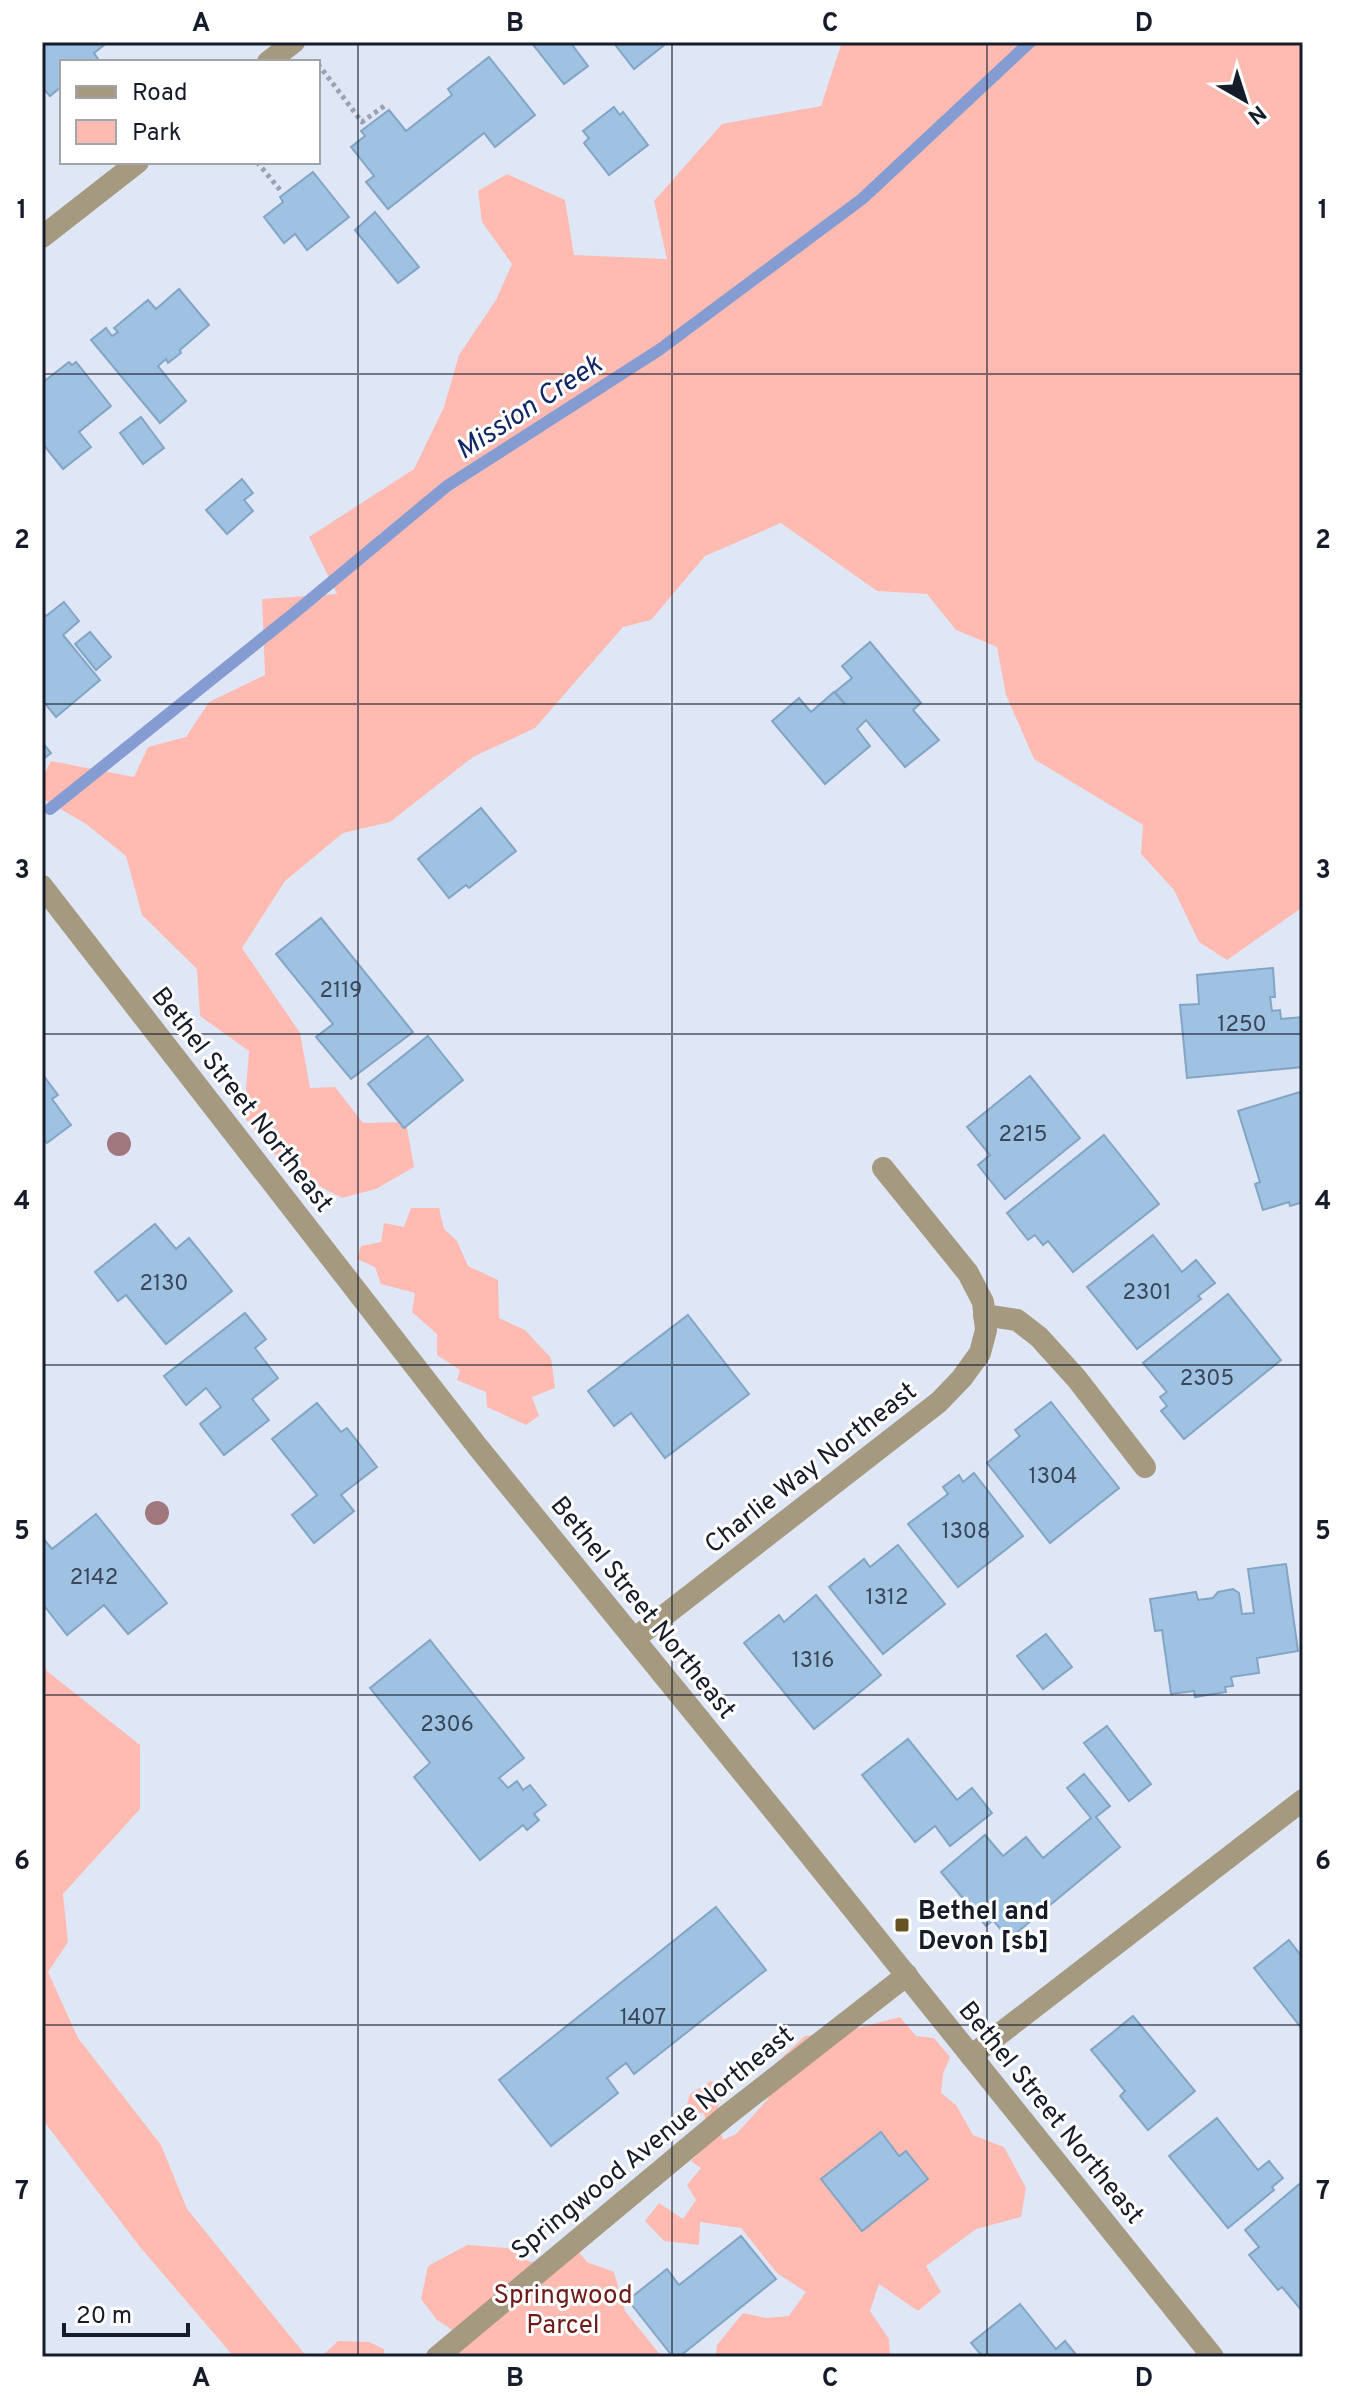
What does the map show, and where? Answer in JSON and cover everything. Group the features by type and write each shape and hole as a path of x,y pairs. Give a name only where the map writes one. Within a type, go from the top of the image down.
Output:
{"street":[{"path":"271,60 294,42"},
{"path":"42,237 135,164"},
{"name":"Bethel Street Northeast","path":"42,886 477,1446 1213,2357"},
{"path":"883,1168 968,1273 983,1302 984,1315 1017,1320 1039,1337 1077,1379 1145,1467"},
{"name":"Charlie Way Northeast","path":"634,1639 939,1402 980,1353 986,1330 984,1315"},
{"path":"971,2056 1303,1800"},
{"name":"Springwood Avenue Northeast","path":"437,2357 726,2116 907,1975"}],"path":[{"path":"320,67 362,122 387,104"},
{"path":"259,164 281,191"}],"green space":[{"path":"842,42 1303,42 1303,907 1227,960 1199,942 1174,890 1141,854 1143,825 1034,759 1006,695 997,647 956,630 927,594 877,591 781,523 705,556 651,620 623,627 535,728 473,757 390,822 343,833 285,881 242,948 300,1033 310,1088 335,1087 363,1123 406,1122 414,1167 376,1189 342,1198 288,1170 244,1117 249,1051 200,1016 197,969 142,915 126,856 86,824 42,798 42,778 51,761 134,777 148,747 186,737 209,702 265,675 262,599 337,594 309,537 414,469 444,407 459,355 496,300 512,264 482,222 478,191 507,174 565,200 574,255 667,259 654,201 722,124 821,106"},
{"path":"411,1208 439,1208 444,1229 457,1241 468,1266 498,1280 499,1318 525,1330 551,1358 555,1388 532,1397 539,1416 526,1425 487,1407 486,1392 457,1380 460,1370 437,1355 437,1334 412,1312 415,1293 381,1284 375,1267 357,1259 361,1246 381,1242 384,1223 404,1227"},
{"path":"42,1662 47,1671 140,1745 140,1809 63,1894 68,1942 48,1972 78,2038 161,2145 187,2209 307,2357 234,2357 140,2247 42,2119"},
{"path":"900,2017 916,2036 934,2038 950,2057 943,2074 941,2093 956,2105 973,2135 1004,2147 1026,2188 1021,2217 976,2229 926,2266 941,2292 918,2311 879,2284 870,2311 889,2339 890,2357 716,2357 717,2345 743,2313 766,2318 789,2316 806,2292 777,2273 741,2228 700,2222 699,2245 664,2241 645,2221 659,2203 683,2219 696,2200 687,2185 701,2168 691,2161 710,2141 704,2113 685,2111 690,2094 711,2081 726,2088 715,2114 723,2140 736,2134 768,2099 777,2062 805,2036 854,2029"},
{"name":"Springwood Parcel","path":"570,2241 587,2262 614,2272 625,2311 662,2357 426,2357 457,2333 437,2320 421,2299 428,2266 467,2245 508,2248 530,2262 546,2260"},
{"path":"338,2341 369,2342 384,2349 384,2357 321,2357"}],"building":[{"path":"42,42 108,42 94,53 99,60 60,60 60,88 50,96 42,87"},
{"path":"531,42 570,42 588,66 564,84"},
{"path":"613,42 668,42 634,69"},
{"path":"489,57 535,115 495,147 484,133 388,209 366,182 374,176 351,147 365,136 361,131 389,110 406,131 452,95 448,89"},
{"path":"614,107 620,115 623,112 648,145 609,175 584,143 589,138 583,131"},
{"path":"313,172 349,217 307,250 295,234 284,243 264,217 283,202 280,197"},
{"path":"375,212 419,267 398,283 355,230"},
{"path":"179,289 209,325 180,350 181,353 158,366 186,401 160,423 91,340 106,328 112,336 118,332 114,328 148,300 156,309"},
{"path":"69,362 72,365 76,362 111,406 79,432 91,447 63,469 42,443 42,383"},
{"path":"141,417 164,448 143,464 120,433"},
{"path":"242,479 253,493 244,500 253,511 227,534 206,510"},
{"path":"64,602 79,621 63,635 100,680 56,717 42,700 42,611 46,616"},
{"path":"90,632 111,657 96,670 75,644"},
{"path":"870,642 921,703 913,710 939,740 905,767 866,720 857,729 870,746 825,784 772,721 799,698 811,712 834,692 845,704 835,692 852,678 842,666"},
{"path":"42,742 51,753 42,760"},
{"path":"481,808 516,851 469,888 466,885 449,898 418,859"},
{"path":"321,918 413,1032 351,1079 316,1037 333,1024 276,954"},
{"path":"1273,968 1275,997 1270,997 1272,1011 1280,1010 1281,1019 1302,1017 1303,1067 1187,1078 1180,1005 1199,1004 1197,975"},
{"path":"428,1036 463,1080 404,1128 368,1084"},
{"path":"43,1075 58,1095 52,1099 71,1125 47,1143 42,1137"},
{"path":"1030,1076 1080,1138 1005,1199 978,1165 990,1155 967,1127"},
{"path":"1303,1091 1303,1202 1290,1206 1289,1202 1263,1210 1255,1184 1260,1182 1238,1111"},
{"path":"1104,1135 1159,1204 1073,1272 1048,1241 1043,1245 1035,1235 1028,1240 1007,1213"},
{"path":"155,1224 176,1249 189,1238 232,1291 166,1344 126,1295 118,1301 95,1272"},
{"path":"1153,1235 1182,1272 1196,1260 1215,1283 1198,1296 1201,1299 1137,1349 1087,1287"},
{"path":"1228,1294 1281,1360 1184,1439 1161,1411 1167,1406 1160,1397 1167,1392 1143,1363"},
{"path":"245,1313 266,1339 255,1348 278,1378 252,1399 269,1420 224,1455 200,1424 221,1407 206,1388 186,1405 164,1376"},
{"path":"688,1315 749,1394 665,1458 631,1413 614,1426 588,1391"},
{"path":"1051,1402 1119,1488 1050,1543 987,1463 1020,1436 1015,1430"},
{"path":"317,1403 341,1432 347,1428 377,1467 341,1495 354,1511 314,1543 292,1515 317,1495 272,1439"},
{"path":"974,1473 1023,1536 958,1587 908,1524 948,1494 943,1487 959,1475 963,1482"},
{"path":"96,1514 167,1603 128,1634 104,1605 67,1635 42,1603 42,1537 52,1549"},
{"path":"898,1545 945,1604 883,1654 829,1587 864,1559 870,1567"},
{"path":"1286,1564 1298,1651 1257,1658 1259,1673 1231,1677 1233,1686 1225,1687 1226,1692 1195,1697 1194,1691 1171,1694 1162,1630 1155,1631 1150,1599 1196,1592 1198,1600 1213,1598 1218,1592 1233,1589 1239,1593 1242,1614 1254,1613 1248,1569"},
{"path":"816,1595 881,1675 814,1729 744,1643 779,1615 784,1622"},
{"path":"1046,1634 1072,1667 1043,1689 1017,1656"},
{"path":"430,1640 524,1758 499,1778 508,1788 517,1781 523,1790 530,1785 546,1805 534,1814 539,1820 527,1830 523,1825 480,1860 414,1777 430,1763 370,1688"},
{"path":"1107,1726 1151,1784 1129,1801 1084,1743"},
{"path":"908,1739 957,1800 972,1788 992,1813 950,1846 935,1826 915,1842 862,1775"},
{"path":"1084,1774 1110,1806 1096,1817 1120,1847 1009,1939 993,1920 986,1926 941,1872 985,1835 1003,1856 1026,1837 1043,1858 1091,1818 1067,1788"},
{"path":"716,1907 766,1970 634,2074 626,2063 607,2078 618,2093 551,2146 499,2080"},
{"path":"1289,1940 1303,1958 1303,2030 1254,1968"},
{"path":"1133,2016 1195,2091 1148,2130 1120,2096 1125,2091 1091,2050"},
{"path":"1217,2118 1258,2170 1269,2161 1283,2178 1272,2187 1274,2190 1228,2228 1169,2156"},
{"path":"881,2132 899,2156 906,2151 928,2179 862,2231 821,2179"},
{"path":"1303,2181 1303,2312 1282,2287 1278,2290 1249,2255 1259,2247 1245,2230"},
{"path":"741,2236 776,2279 679,2357 673,2357 628,2300 667,2269 679,2285"},
{"path":"1020,2304 1056,2349 1065,2341 1078,2357 983,2357 971,2343"}],"waterway":[{"name":"Mission Creek","path":"50,809 447,486 659,350 862,199 1030,42"}],"place":[{"name":"Bethel and Devon [sb]","path":"902,1925"}]}
